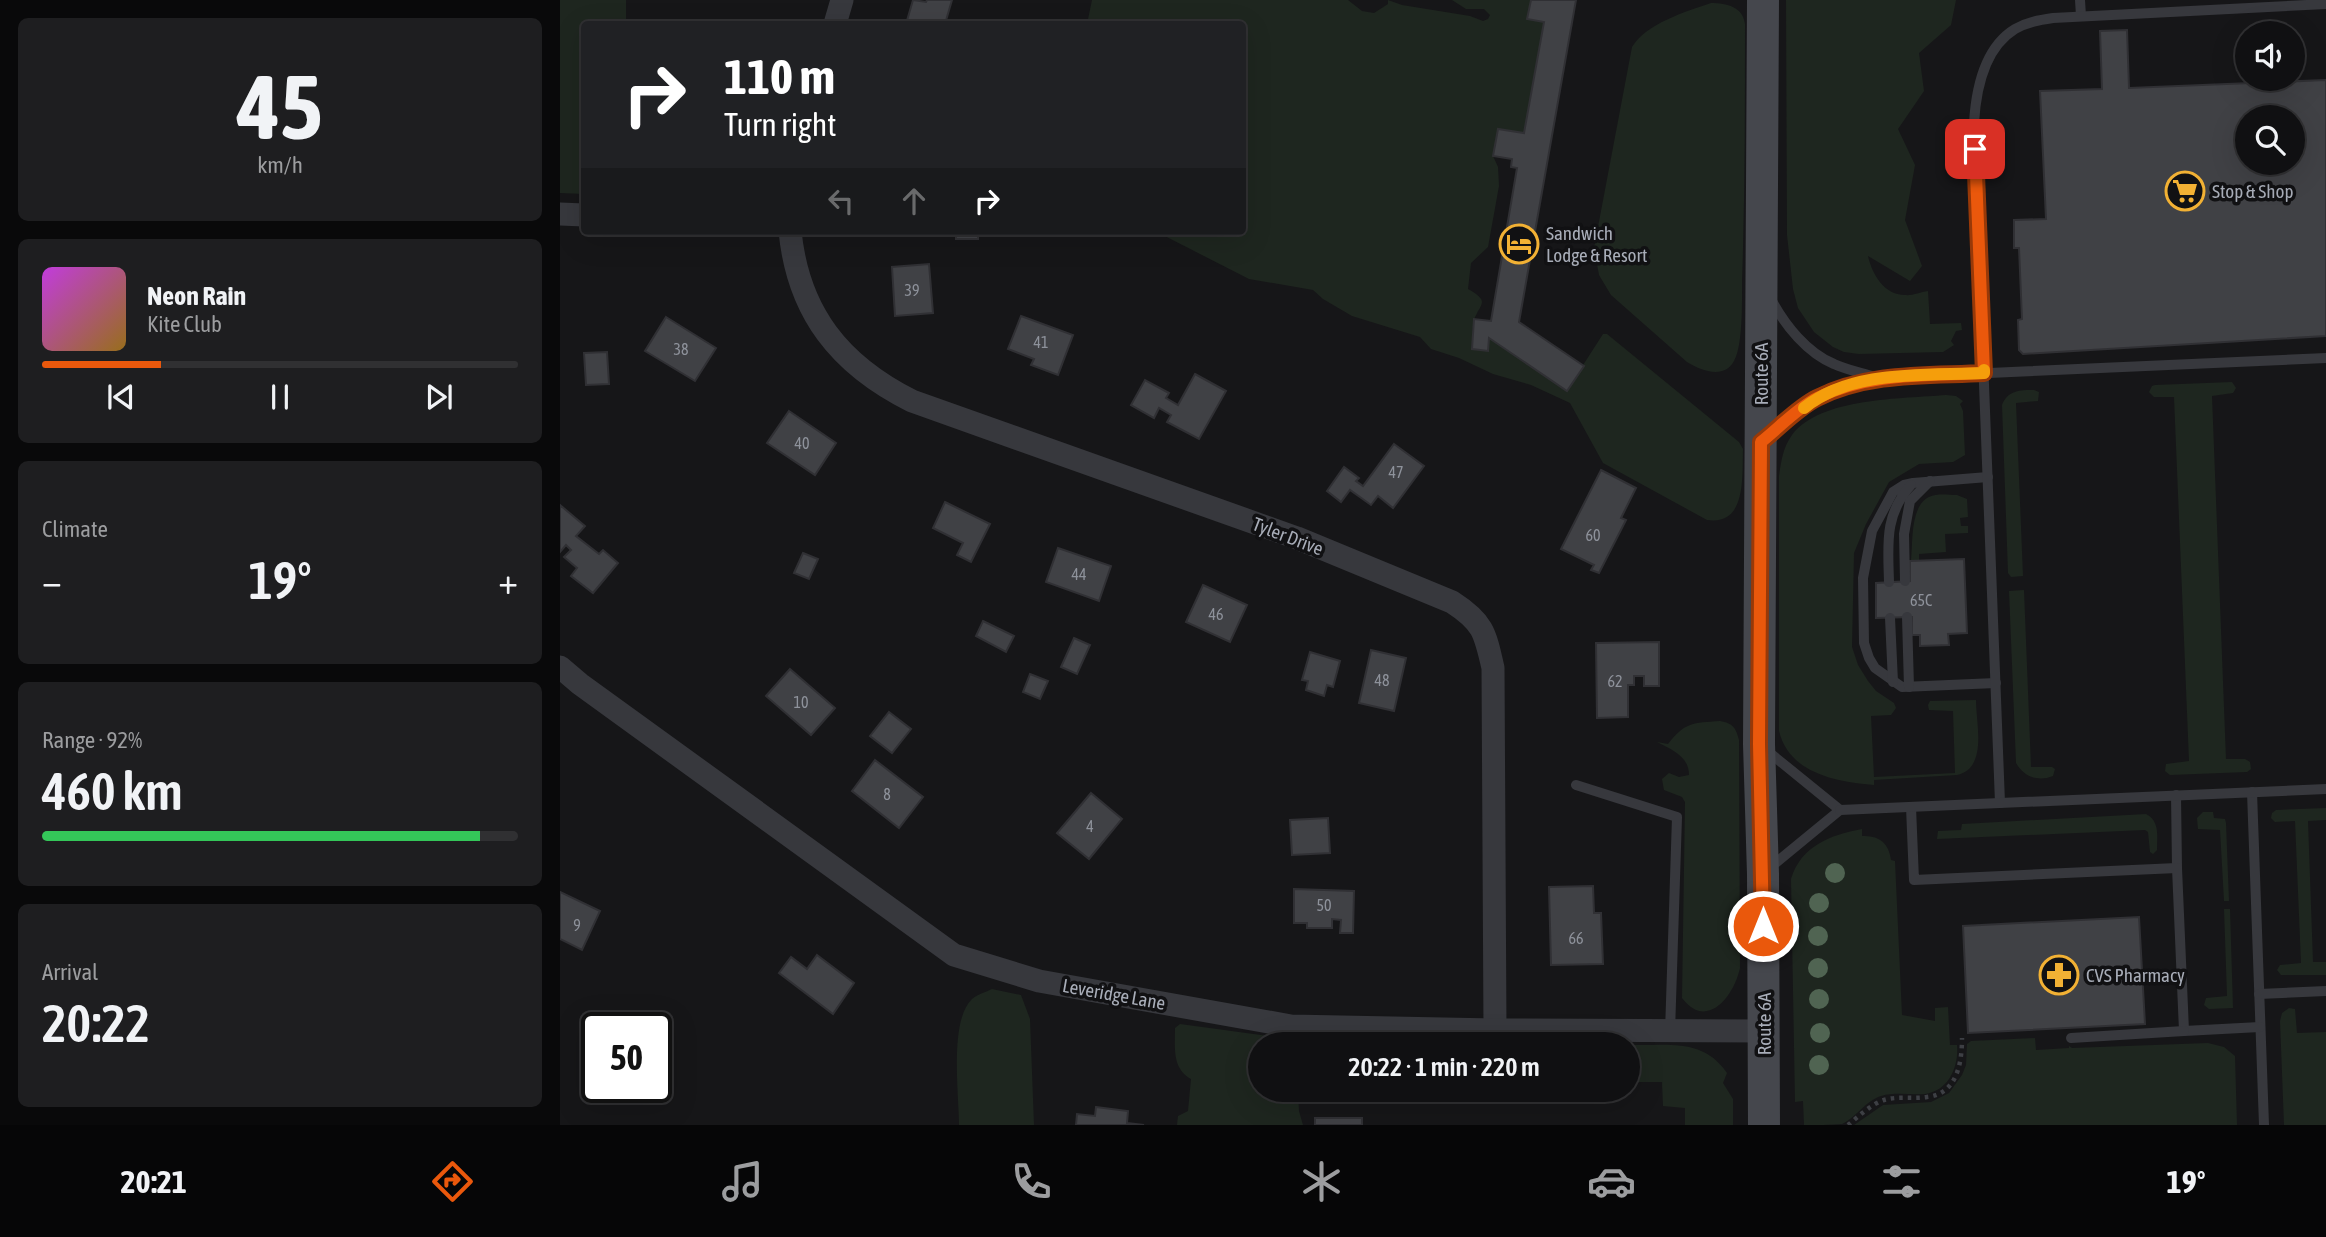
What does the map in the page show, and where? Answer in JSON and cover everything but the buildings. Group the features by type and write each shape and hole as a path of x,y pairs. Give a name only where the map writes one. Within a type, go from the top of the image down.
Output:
{"main road":[{"name":"Route 6A","path":"1763,0 1759,744 1763,874 1764,1125"}],"street":[{"path":"836,21 842,0"},
{"path":"560,214 581,215"},
{"name":"Tyler Drive","path":"791,235 797,277 808,304 824,331 851,359 891,391 925,406 1297,538 1452,602 1473,616 1486,637 1493,668 1494,1030"},
{"name":"Leveridge Lane","path":"560,667 954,955 1038,981 1292,1026 1764,1031"}],"lane":[{"path":"2080,0 2081,16"},
{"path":"2000,803 1974,122 1979,84 1986,63 1998,45 2014,29 2031,22 2081,16 2326,4"},
{"path":"1761,281 1782,319 1818,356 1877,378"},
{"path":"1761,442 1815,399 1877,378 2326,358"},
{"path":"1988,477 1913,483 1893,492 1872,531 1864,566 1864,643 1875,668 1893,682 1911,687 1996,684"},
{"path":"1906,581 1904,534 1910,501 1930,481"},
{"path":"1889,582 1887,535 1897,500 1913,483"},
{"path":"1907,617 1911,687"},
{"path":"1890,618 1893,682"},
{"path":"1759,744 1840,810"},
{"path":"1576,785 1677,817 1670,1031"},
{"path":"1763,874 1840,810 2326,789"},
{"path":"2252,792 2264,1125"},
{"path":"2176,795 2184,1031"},
{"path":"1911,807 1914,880 2177,868"},
{"path":"2259,993 2326,990"},
{"path":"2071,1038 2260,1027"}],"path":[{"path":"1848,1125 1880,1101 1927,1097 1943,1092 1957,1075 1962,1038"}],"shaded area":[{"path":"560,0 626,0 626,21 581,21 581,194 560,193"},
{"path":"1092,0 1348,0 1362,11 1374,13 1388,4 1388,0 1483,21 1490,15 1484,9 1466,9 1452,0 1531,0 1528,19 1544,22 1524,133 1498,129 1493,156 1498,167 1499,186 1488,247 1471,263 1468,289 1482,300 1474,320 1472,349 1487,351 1489,338 1567,390 1603,334 1607,334 1739,442 1743,449 1743,472 1736,507 1720,520 1707,520 1603,463 1570,403 1531,385 1493,374 1459,358 1431,349 1420,337 1352,316 1313,290 1249,279 1163,235 1246,235 1246,21 1088,21"},
{"path":"1786,0 1956,0 1951,25 1919,53 1924,91 1898,129 1915,165 1905,220 1922,266 1910,281 1868,256 1876,276 1891,291 1908,295 1928,291 1930,324 1961,323 1962,330 1956,331 1951,341 1954,345 1943,352 1844,352 1814,332 1798,308 1793,289 1787,235"},
{"path":"1711,3 1738,10 1745,24 1741,323 1734,361 1730,367 1718,372 1698,368 1687,362 1611,295 1599,275 1594,248 1632,47 1647,31 1657,25"},
{"path":"2232,382 2236,388 2233,393 2212,396 2226,759 2245,759 2250,762 2251,769 2247,772 2170,775 2165,771 2166,764 2189,761 2174,397 2154,397 2149,392 2155,385"},
{"path":"2034,390 2039,392 2038,401 2016,403 2023,576 2011,577 2008,573 2002,405 2011,394"},
{"path":"1956,396 1963,401 1960,404 1963,411 1965,455 1953,462 1919,464 1889,482 1854,553 1852,647 1858,665 1868,681 1876,691 1894,703 1896,708 1891,715 1871,716 1874,777 1955,773 1953,711 1929,710 1930,701 1976,700 1977,755 1967,771 1957,775 1874,780 1874,785 1830,778 1803,766 1793,757 1784,745 1779,731 1779,476 1786,444 1805,423 1822,413 1863,402"},
{"path":"1935,495 1957,495 1967,499 1968,517 1960,518 1961,526 1968,526 1968,533 1945,534 1946,552 1919,554 1919,560 1911,560 1918,508"},
{"path":"2024,590 2031,767 2055,769 2053,776 2042,778 2027,775 2016,763 2009,591"},
{"path":"1720,721 1733,727 1739,740 1740,968 1726,998 1718,1006 1701,1011 1691,1007 1682,998 1685,802 1682,797 1664,790 1662,779 1669,773 1679,777 1689,775 1688,768 1679,754 1657,742 1668,744 1690,725"},
{"path":"2326,808 2326,820 2308,821 2313,962 2326,962 2326,975 2281,975 2277,970 2280,965 2301,963 2295,821 2275,822 2271,818 2272,813 2276,810"},
{"path":"2203,812 2213,812 2214,818 2225,819 2229,901 2224,901 2220,830 2198,829 2197,818"},
{"path":"2146,814 2154,821 2157,829 2157,850 2153,854 2150,852 2148,832 2145,830 1937,839 1938,831 1961,830 1962,824"},
{"path":"1862,829 1862,836 1882,841 1891,860 1895,861 1902,1015 1935,1021 1935,1008 1948,1007 1950,1045 1957,1045 1956,1061 1946,1083 1933,1092 1881,1096 1842,1124 1804,1125 1803,1101 1795,1102 1791,879 1809,850 1828,839"},
{"path":"2224,909 2230,909 2233,1008 2209,1009 2204,1005 2206,998 2227,996"},
{"path":"992,989 1021,995 1030,1019 1034,1125 959,1125 957,1059 960,1024 972,999"},
{"path":"2289,1008 2295,1009 2297,1033 2326,1032 2326,1125 2284,1125 2280,1021 2282,1013"},
{"path":"1180,1024 1248,1033 1248,1102 1299,1102 1303,1125 1177,1125 1178,1116 1188,1111 1191,1079 1178,1064 1175,1028"},
{"path":"2035,1038 2036,1050 2069,1046 2208,1043 2224,1047 2235,1056 2237,1125 1854,1125 1883,1105 1931,1102 1949,1093 1962,1075 1966,1065 1967,1044 1971,1041"},
{"path":"1640,1045 1683,1046 1707,1054 1727,1073 1723,1083 1733,1099 1733,1125 1685,1125 1685,1108 1663,1106 1662,1082 1640,1082"}],"slow traffic":[{"path":"1804,408 1815,399 1877,378 1984,373 1984,370"}],"place":[{"name":"Stop & Shop","path":"2185,191"},
{"name":"Sandwich Lodge & Resort","path":"1519,244"},
{"name":"CVS Pharmacy","path":"2059,975"}],"route":[{"path":"1763,926 1759,744 1761,442 1815,399 1850,386 1877,378 1984,373 1975,149"}]}
